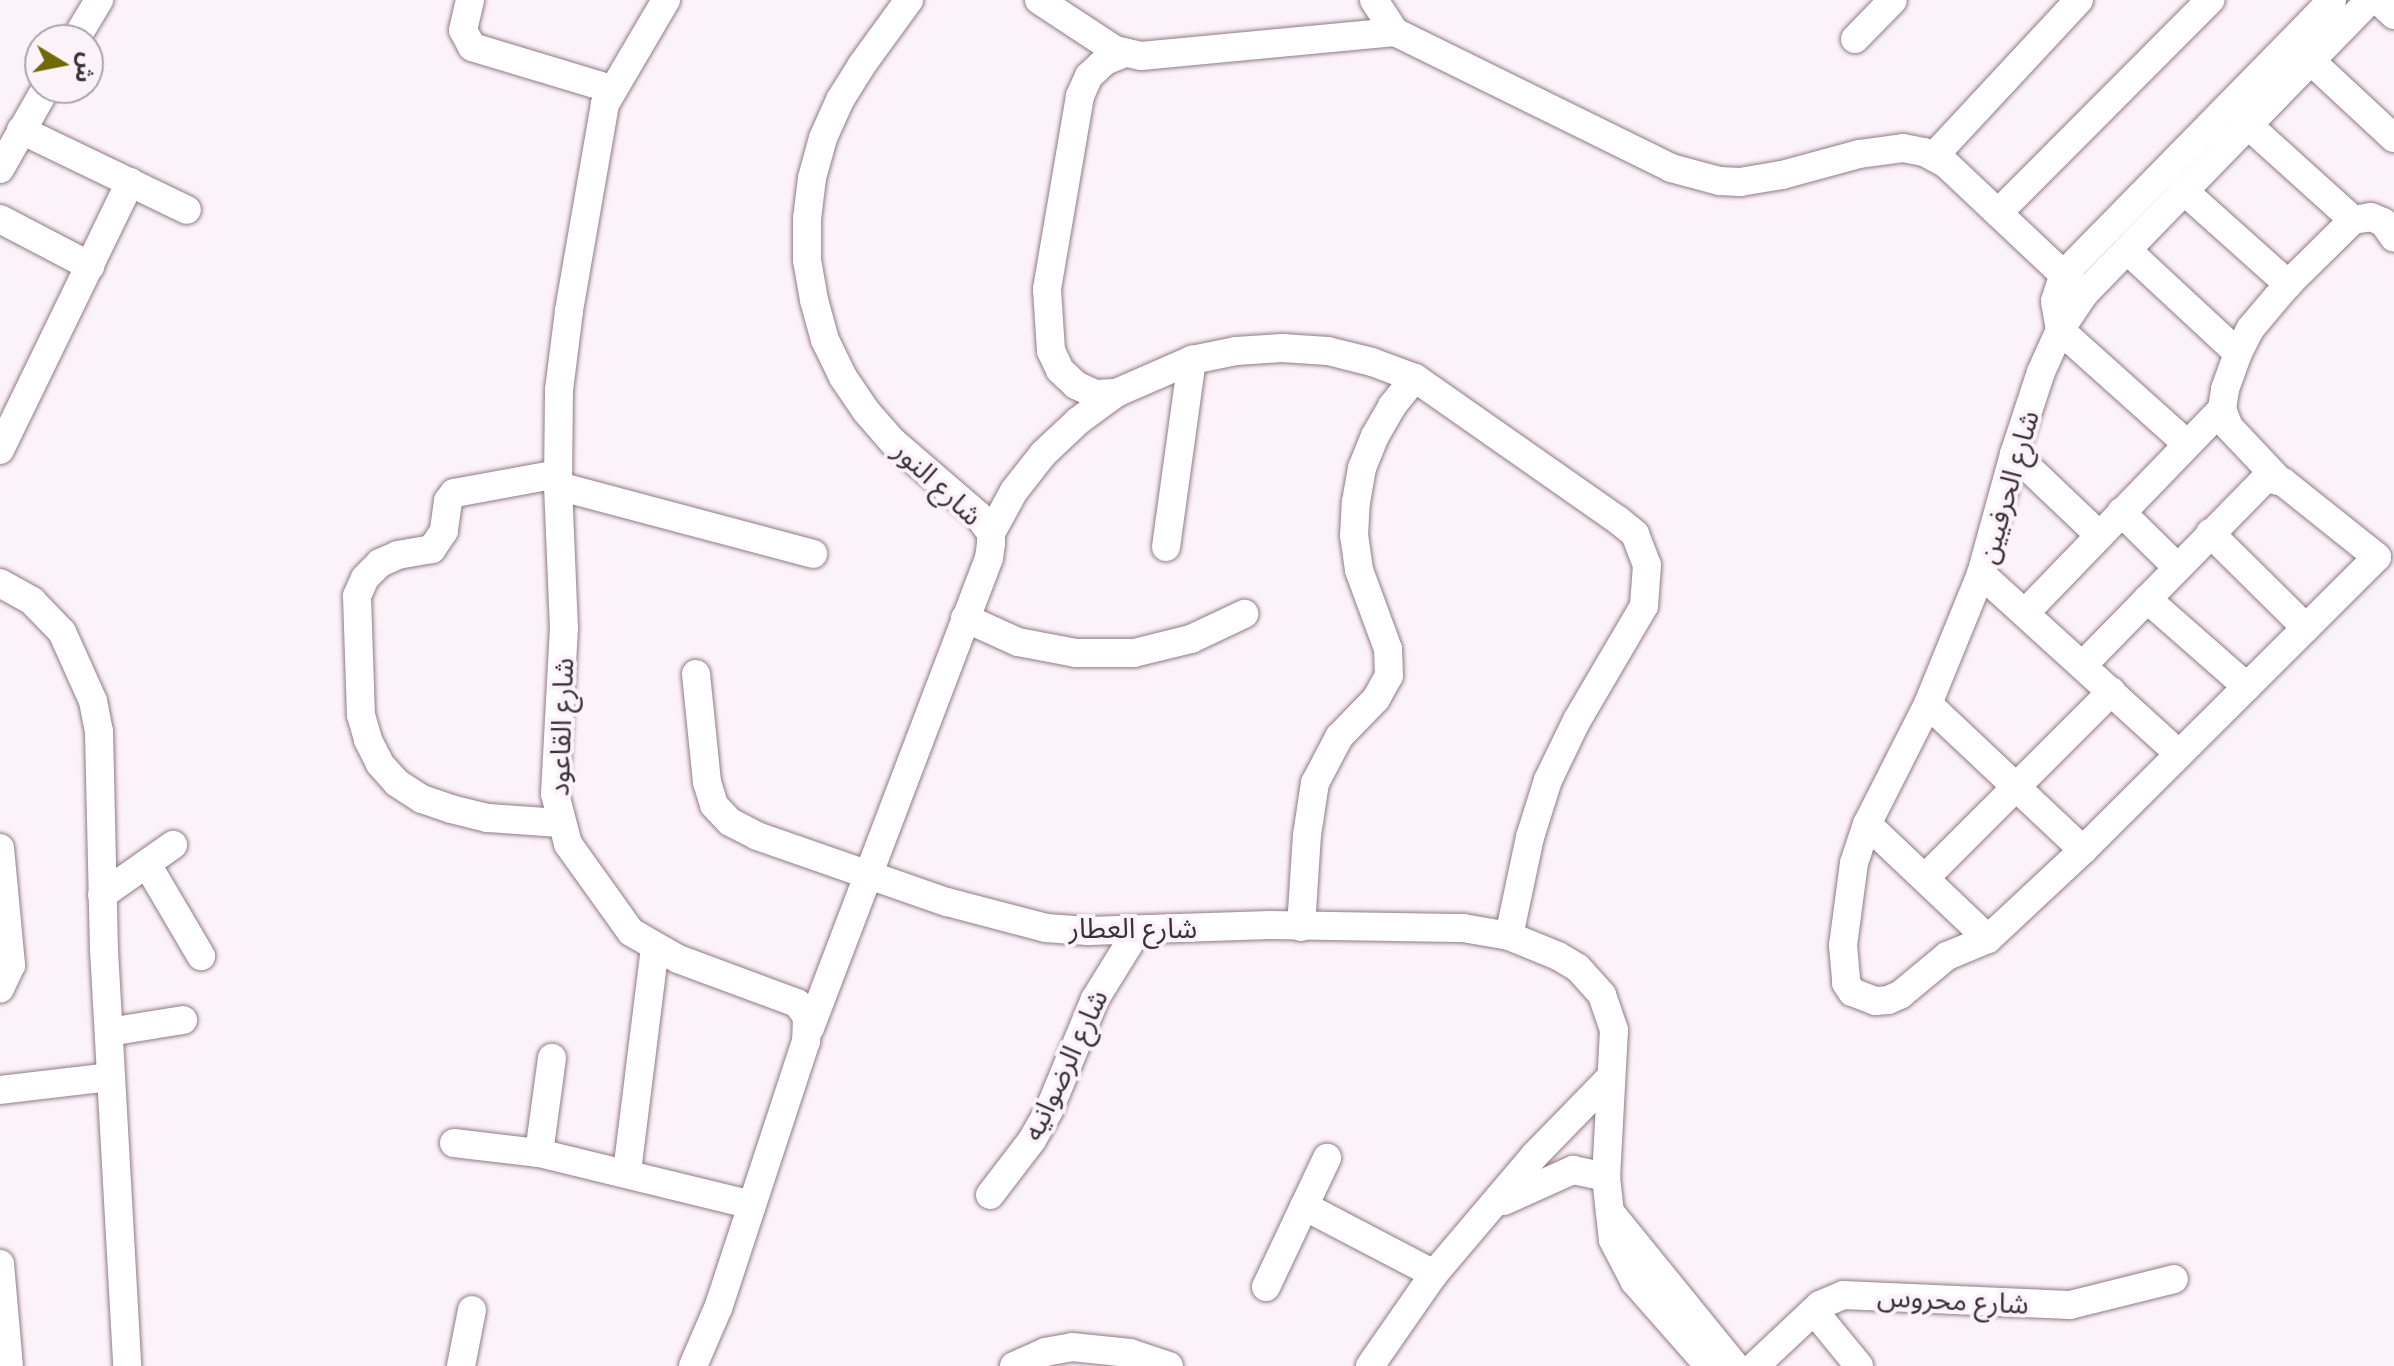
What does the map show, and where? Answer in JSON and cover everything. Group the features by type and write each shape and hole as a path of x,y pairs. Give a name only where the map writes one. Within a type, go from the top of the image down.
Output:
{"street":[{"path":"85,24 99,0"},
{"path":"470,0 463,30 472,47 611,89"},
{"name":"شارع القاعود","path":"666,0 611,89 601,120 569,311 559,390 558,480 564,627 555,794 560,823 581,864 631,932 655,948 797,1003 807,1017 810,1028"},
{"name":"شارع النور","path":"810,1028 989,558 991,533 978,515 893,442 866,411 843,377 825,340 809,273 807,219 812,178 823,138 840,100 861,66 909,0"},
{"path":"1039,0 1125,53 1157,56 1395,32"},
{"path":"1374,0 1395,32 1692,175 1740,182 1782,175 1859,154 1903,148 1934,156 2084,294"},
{"path":"1855,39 1893,0"},
{"path":"1934,156 2079,0"},
{"path":"1998,213 2210,0"},
{"path":"2064,274 2332,0"},
{"name":"شارع الحرفيين","path":"2179,754 1981,574 2014,454 2060,330 2084,294 2370,0"},
{"path":"2378,0 2394,15"},
{"path":"1116,393 1095,394 1076,385 1060,370 1051,351 1047,289 1080,96 1089,76 1105,61 1125,53"},
{"path":"2311,61 2394,138"},
{"path":"0,169 36,104"},
{"path":"2248,125 2353,220"},
{"path":"21,130 187,210"},
{"path":"0,450 130,182"},
{"path":"2184,191 2288,284"},
{"path":"1981,574 1928,704 1867,824 1845,905 1846,983 1852,992 1875,1001 1900,995 1947,956 1988,939 2083,850 2377,557 2278,479 2229,427 2222,409 2225,389 2251,328 2288,284 2353,220 2371,217 2383,222 2394,238"},
{"path":"0,219 90,266"},
{"path":"2127,250 2238,353"},
{"name":"شارع الحرفيين","path":"2060,330 2055,301 2064,274"},
{"path":"2060,330 2186,443"},
{"path":"991,533 1014,491 1043,454 1078,421 1116,393 1192,360 1236,351 1282,348 1339,354 1415,378 1618,520 1635,534 1647,565 1644,606 1577,720 1548,780 1530,837 1509,936"},
{"path":"1166,547 1192,360"},
{"path":"1301,927 1307,835 1315,783 1339,737 1376,699 1389,676 1388,649 1359,570 1354,536 1356,502 1362,468 1375,436 1392,406 1415,378"},
{"path":"2025,613 2222,409"},
{"path":"2014,454 2099,535"},
{"path":"2083,665 2261,480 2278,479"},
{"path":"560,823 488,818 451,809 422,799 397,783 380,764 361,715 357,596 365,578 380,563 398,555 432,549 444,531 448,501 454,493 558,480 813,554"},
{"path":"2121,512 2177,567"},
{"path":"2210,533 2306,628"},
{"path":"0,583 32,601 62,632 93,701 103,763 102,895 127,1366"},
{"path":"2147,599 2247,687"},
{"path":"965,618 1018,642 1076,653 1134,653 1191,639 1244,614"},
{"name":"شارع العطار","path":"696,674 707,782 714,805 730,822 757,836 947,902 1031,925 1088,931 1463,928 1509,936 1558,956 1578,968 1602,995 1614,1030 1606,1177 1607,1208 1613,1240 1635,1282 1709,1366"},
{"path":"1925,878 2112,691"},
{"path":"1928,704 2083,850"},
{"path":"1867,824 1988,939"},
{"path":"102,895 173,845"},
{"path":"0,848 11,965 0,989"},
{"path":"147,864 201,956"},
{"name":"شارع الرضوانيه","path":"990,1195 1032,1140 1049,1110 1095,999 1137,931"},
{"path":"627,1172 655,948"},
{"path":"109,1032 183,1020"},
{"path":"693,1366 718,1308 810,1028"},
{"path":"539,1153 552,1058"},
{"path":"0,1090 110,1077"},
{"path":"1370,1366 1434,1274 1535,1155 1609,1079"},
{"path":"454,1143 539,1153 627,1172 752,1205"},
{"path":"1266,1287 1327,1158"},
{"path":"1490,1210 1516,1194 1573,1170 1606,1177"},
{"path":"1304,1206 1434,1274"},
{"path":"1607,1208 1735,1366"},
{"path":"0,1264 9,1366"},
{"name":"شارع محروس","path":"1755,1366 1814,1311 1835,1297 1852,1294 2070,1305 2174,1279"},
{"path":"461,1366 472,1310"},
{"path":"1814,1311 1859,1366"},
{"path":"1014,1366 1045,1352 1072,1347 1130,1353 1169,1366"}]}
